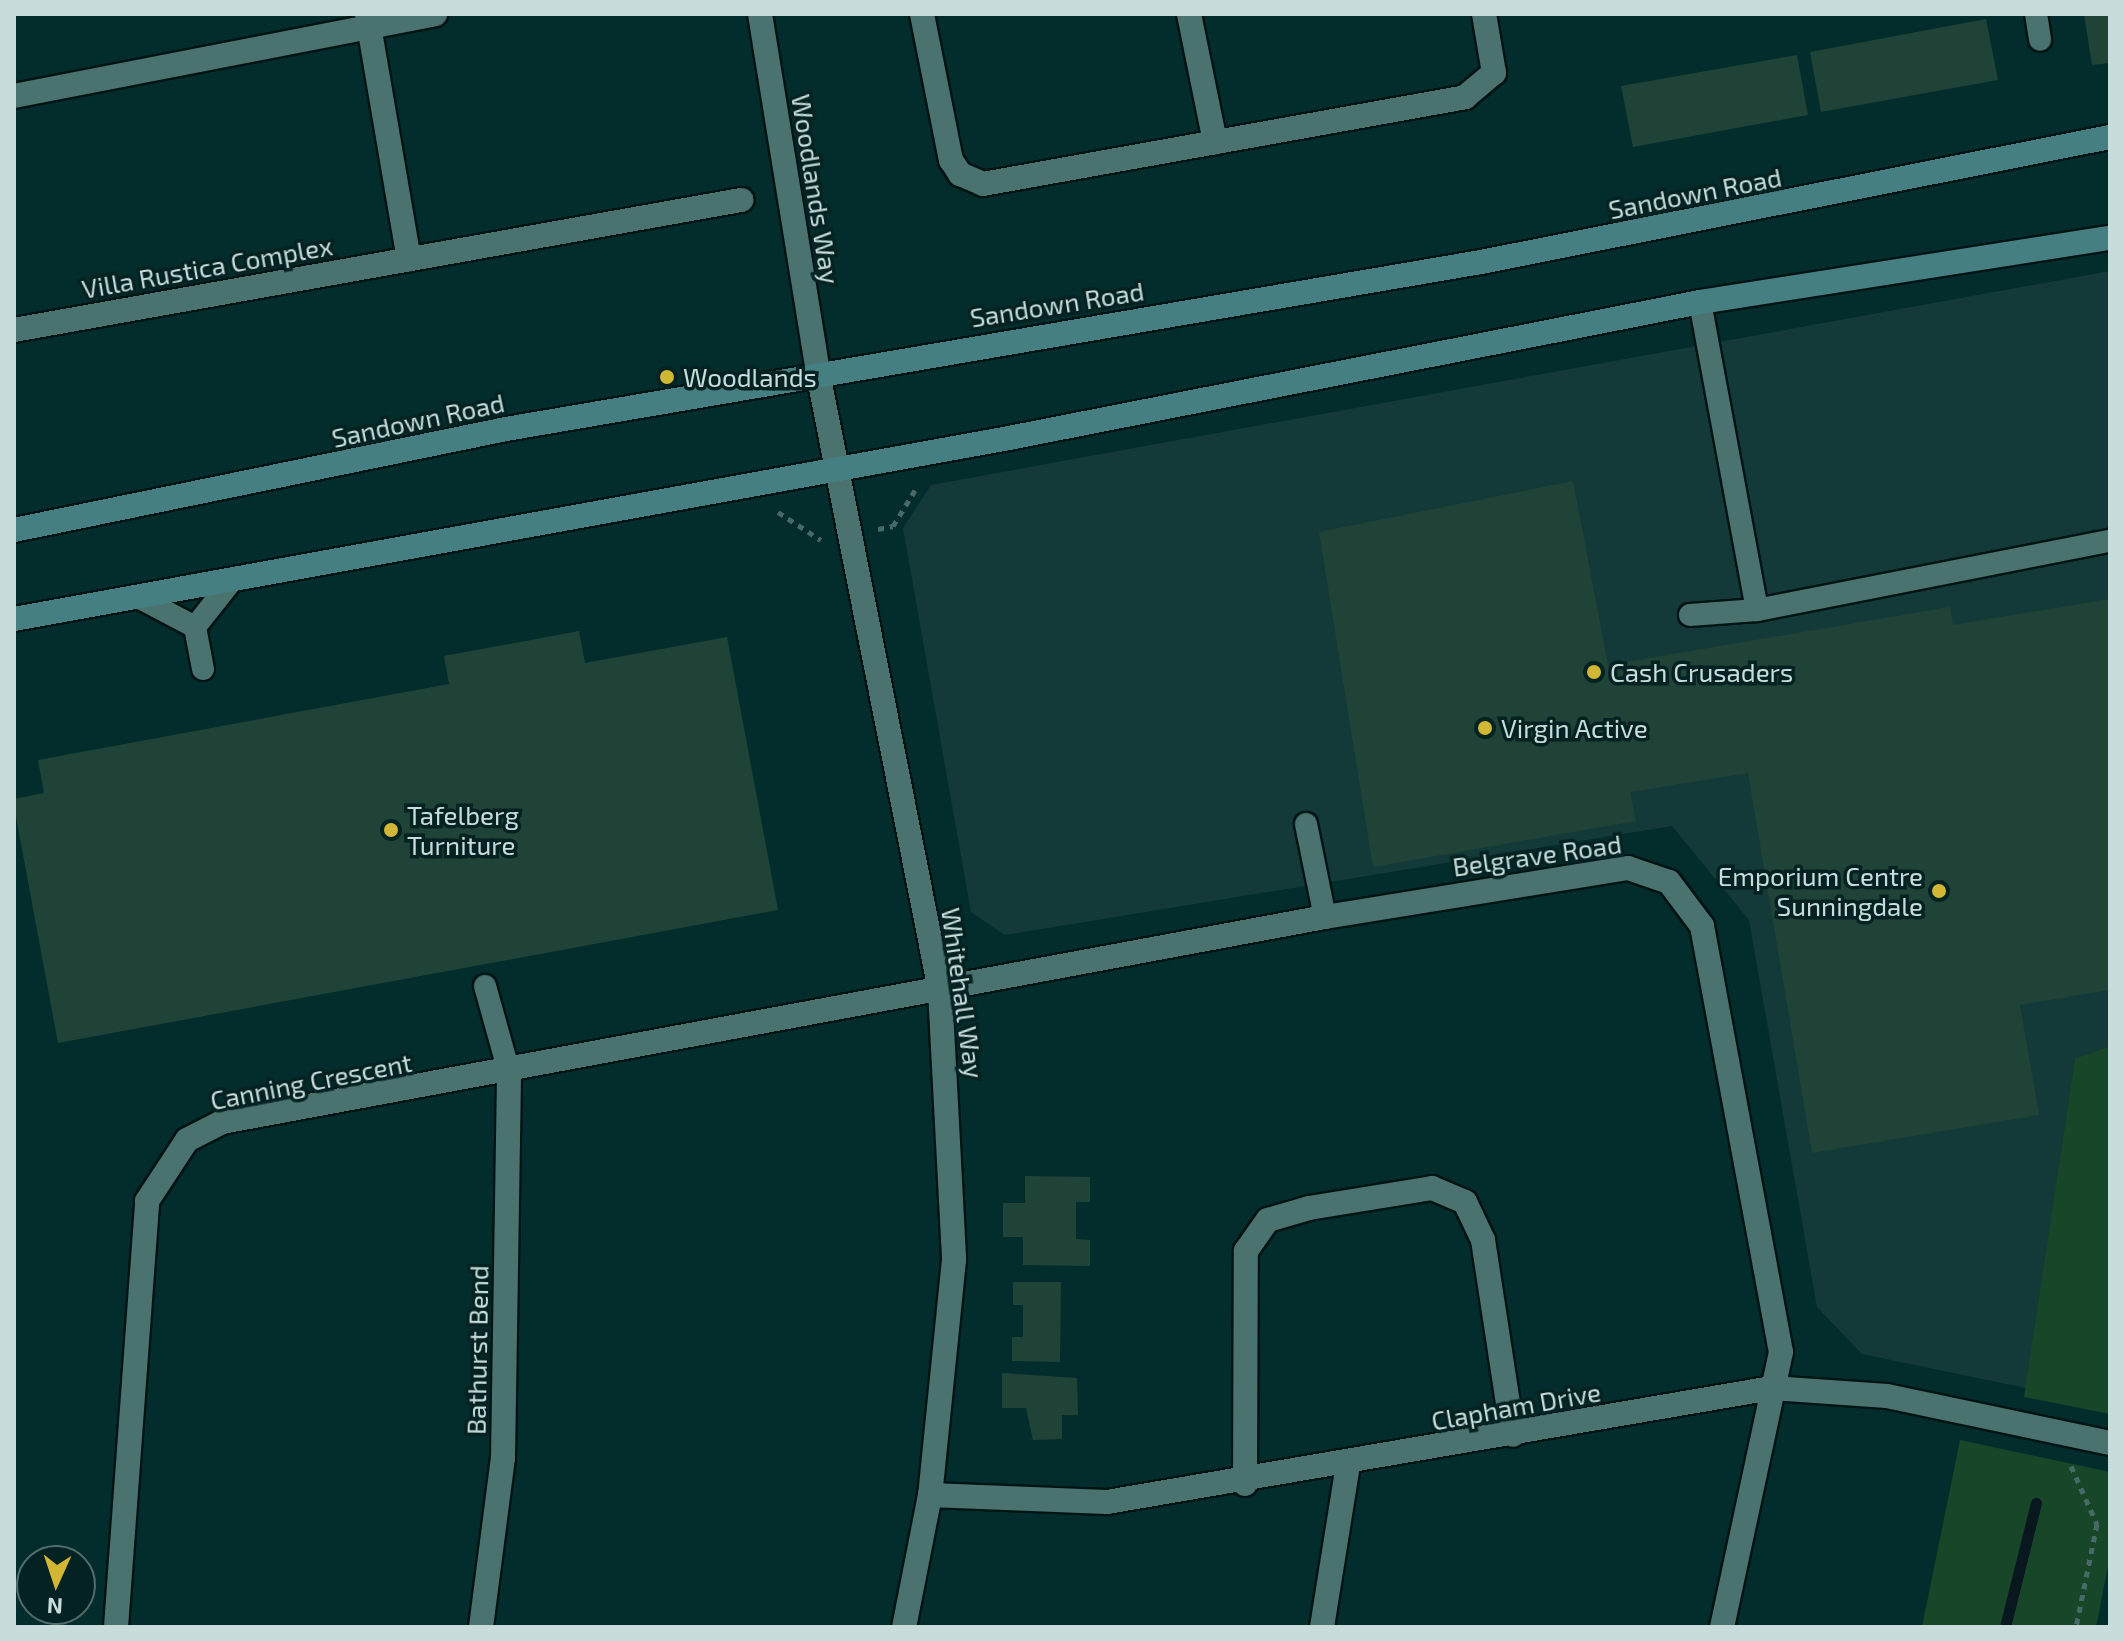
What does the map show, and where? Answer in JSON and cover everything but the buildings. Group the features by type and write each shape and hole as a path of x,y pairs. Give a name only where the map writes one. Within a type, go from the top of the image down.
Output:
{"main road":[{"name":"Sandown Road","path":"14,530 818,373 1496,259 2110,137"},
{"path":"14,619 837,468 1700,302 2110,238"}],"street":[{"path":"14,96 368,20 435,14"},
{"name":"Woodlands Way","path":"760,14 818,373"},
{"path":"922,14 948,149 970,181 1004,182 1475,93 1495,63 1484,14"},
{"path":"1189,14 1215,142"},
{"path":"368,20 409,259"},
{"name":"Villa Rustica Complex","path":"14,330 741,200"},
{"name":"Whitehall Way","path":"818,373 940,990 954,1260 930,1495 904,1627"},
{"name":"Belgrave Road","path":"940,990 1325,917 1628,868 1669,882 1692,903 1710,963 1781,1352 1722,1627"},
{"name":"Canning Crescent","path":"116,1627 147,1201 161,1170 187,1140 222,1122 509,1072 940,990"},
{"name":"Bathurst Bend","path":"481,1627 503,1458 509,1072"},
{"path":"1245,1484 1246,1251 1268,1220 1309,1208 1432,1188 1465,1202 1483,1240 1513,1435"},
{"name":"Clapham Drive","path":"930,1495 1107,1502 1245,1484 1772,1388 1887,1396 2110,1443"},
{"path":"1322,1627 1348,1465"}],"lane":[{"path":"2036,14 2040,40"},
{"path":"1700,302 1757,610"},
{"path":"1690,615 1757,610 2110,541"},
{"path":"203,669 195,627 233,579"},
{"path":"138,597 195,627"},
{"path":"1306,824 1325,917"},
{"path":"485,986 509,1072"}],"path":[{"path":"893,526 904,501 925,480"},
{"path":"772,510 798,521 816,541"},
{"path":"2068,1457 2097,1524 2076,1627"}],"shaded area":[{"path":"2110,271 2110,1046 2075,1060 2026,1388 1862,1354 1817,1307 1749,920 1672,826 1005,935 971,912 903,528 931,485"}],"green space":[{"path":"2110,1046 2110,1414 2024,1397 2075,1059"},
{"path":"1960,1440 2110,1472 2110,1556 2096,1627 1922,1627"}],"waterway":[{"path":"2005,1627 2036,1503"}],"place":[{"name":"Woodlands","path":"667,377"},
{"name":"Cash Crusaders","path":"1594,672"},
{"name":"Virgin Active","path":"1485,728"},
{"name":"Tafelberg Turniture","path":"391,830"},
{"name":"Emporium Centre Sunningdale","path":"1939,891"}]}
